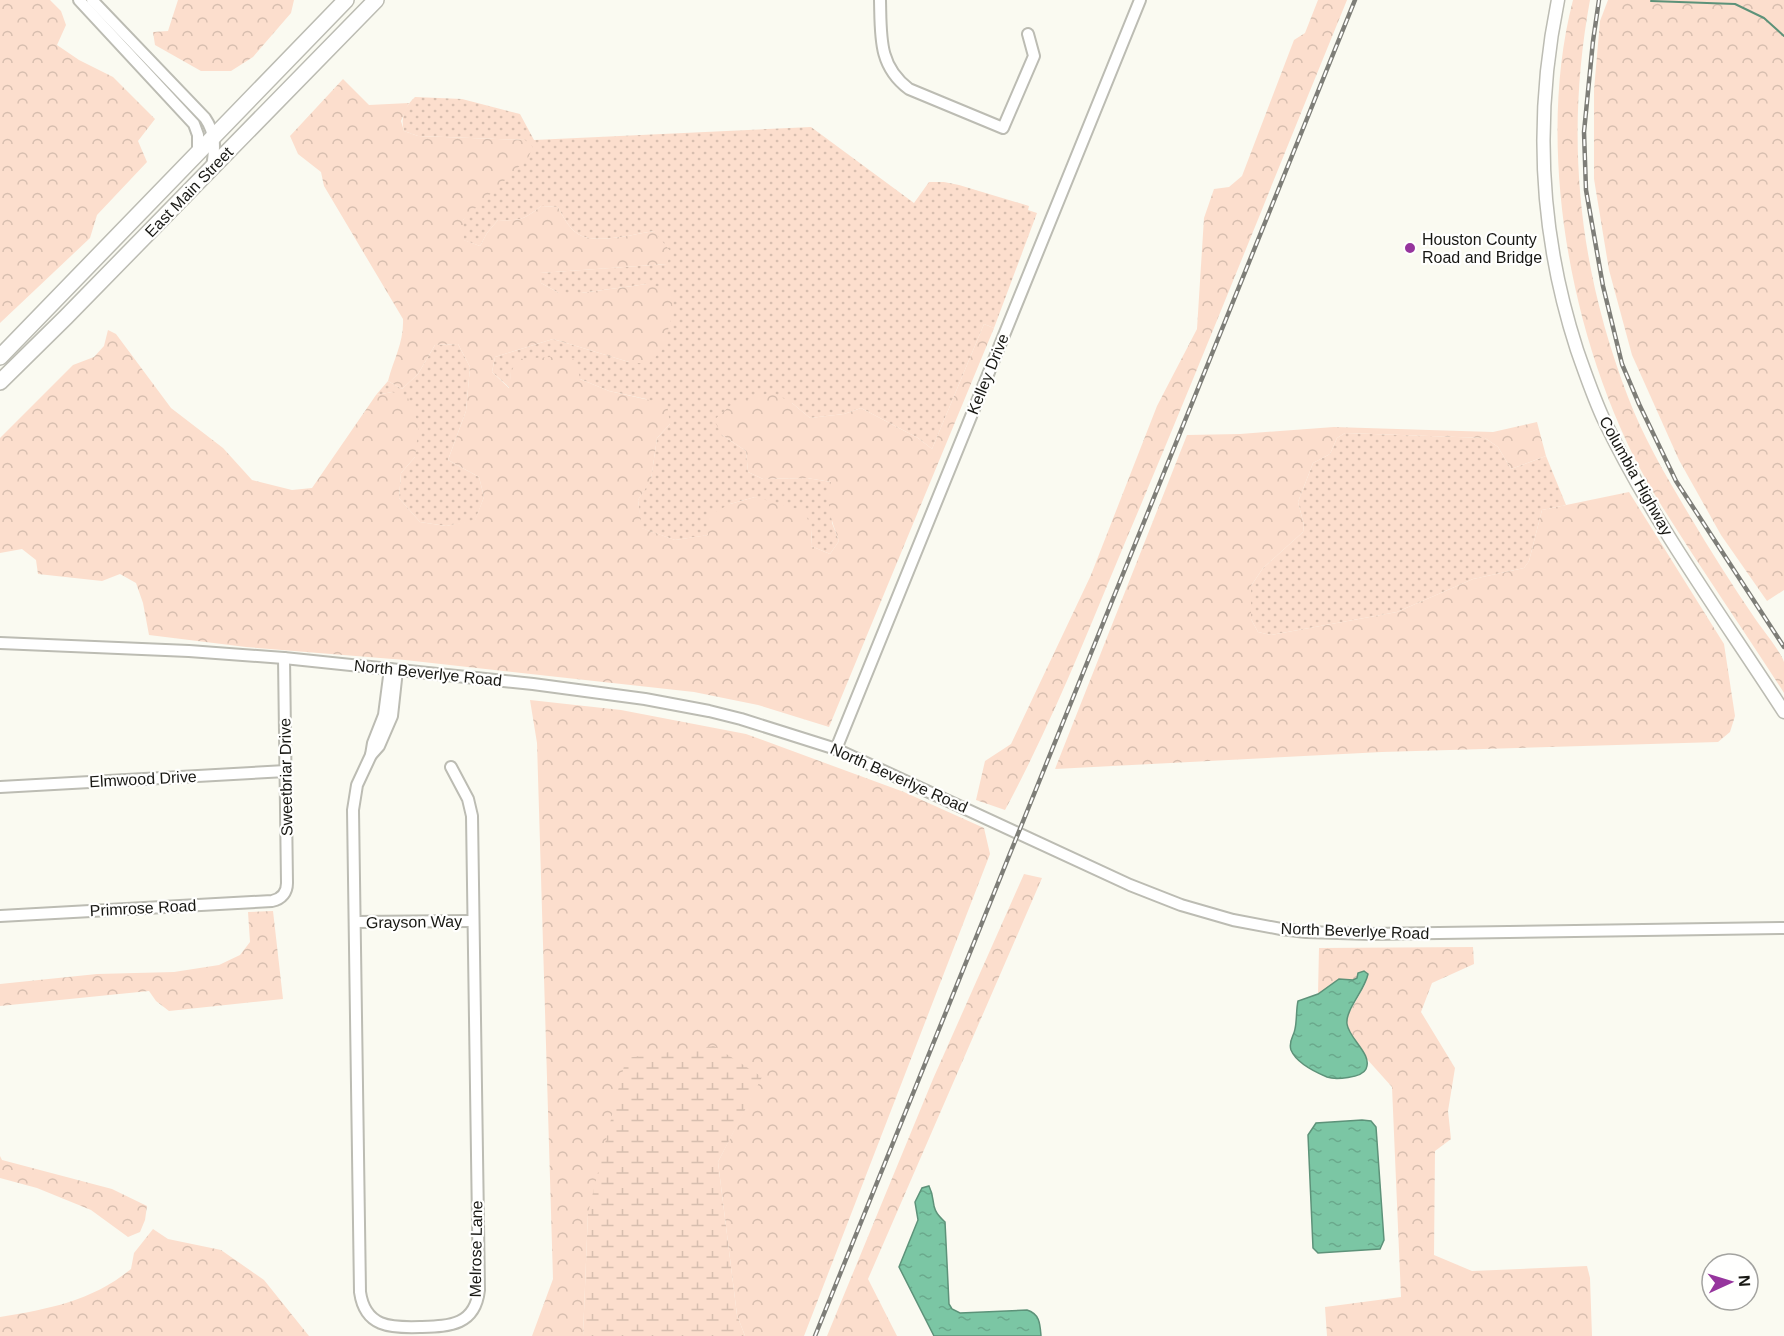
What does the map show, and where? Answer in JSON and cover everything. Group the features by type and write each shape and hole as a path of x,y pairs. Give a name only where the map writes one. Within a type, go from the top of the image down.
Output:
{"highway":[{"name":"East Main Street","path":"0,357 346,0"},
{"name":"East Main Street","path":"0,382 375,0"}],"main road":[{"name":"Columbia Highway","path":"1558,0 1546,79 1543,122 1544,173 1554,261 1573,337 1602,416 1647,501 1784,712"}],"street":[{"path":"79,0 194,124 198,135 198,152"},
{"path":"92,0 205,118 213,136 212,168"},
{"path":"880,0 881,42 885,58 898,81 909,89 1003,128 1034,56 1028,34"},
{"name":"Kelley Drive","path":"836,749 1140,0"},
{"path":"205,118 215,121 229,120"},
{"name":"North Beverlye Road","path":"0,643 189,651 284,658 533,684 673,704 741,719 836,749 1130,885 1205,913 1256,925 1306,932 1370,934 1784,928"},
{"name":"Sweetbriar Drive","path":"284,658 287,887 284,895"},
{"name":"Melrose Lane","path":"393,670 392,716 379,746 371,756 357,785 353,801 360,1292 365,1308 372,1317 381,1323 397,1328 456,1324 470,1313 478,1296 471,811 465,793 451,767"},
{"name":"Elmwood Drive","path":"0,787 286,771"},
{"name":"Primrose Road","path":"0,916 272,901 284,895"},
{"name":"Grayson Way","path":"355,922 473,921"}],"green space":[{"path":"0,0 50,0 61,11 66,25 57,45 79,60 113,77 155,119 138,141 147,162 97,215 90,238 0,323"},
{"path":"178,0 294,0 291,13 253,57 231,71 201,71 155,45 153,32 168,31"},
{"path":"1318,0 1347,0 1070,673 1005,810 976,800 985,761 1011,744 1091,575 1157,406 1197,329 1204,218 1214,189 1229,187 1242,176 1294,40 1305,33"},
{"path":"1573,0 1590,0 1582,51 1578,101 1581,201 1587,250 1597,299 1611,348 1634,412 1663,471 1721,567 1782,658 1784,693 1655,495 1627,441 1602,382 1583,320 1569,255 1560,189 1558,123 1562,60"},
{"path":"1608,0 1784,0 1784,590 1767,601 1721,535 1679,460 1632,355 1609,270 1594,179 1594,90 1600,21"},
{"path":"343,79 369,105 409,103 401,121 404,131 418,136 525,140 533,147 528,158 463,220 464,240 480,246 498,220 521,219 541,206 558,207 572,229 586,237 605,239 654,231 671,252 667,264 540,273 541,283 559,293 581,293 647,284 671,290 673,313 662,350 648,364 629,362 553,339 495,357 492,372 509,388 511,372 518,359 551,357 576,360 580,379 609,391 667,404 670,424 657,438 651,480 638,500 642,528 675,540 708,535 708,516 730,504 755,497 804,511 812,529 811,546 830,554 839,541 830,512 831,482 807,478 763,479 748,472 746,451 722,435 714,420 731,405 772,392 792,403 810,418 844,414 861,408 918,438 932,449 984,324 994,328 829,727 758,705 694,692 405,660 246,647 149,635 143,603 136,583 120,574 102,581 38,574 36,560 22,549 0,553 0,438 73,365 94,357 104,346 108,330 116,334 171,408 223,448 252,480 292,490 312,488 376,395 392,392 408,398 419,425 415,457 401,473 399,498 420,522 446,526 475,520 484,497 479,477 448,460 466,411 470,367 458,344 435,345 418,374 402,389 388,381 400,343 403,319 324,186 321,172 298,154 290,136"},
{"path":"415,97 462,99 520,114 534,140 811,127 914,203 929,182 944,182 1029,206 1028,210 1037,213 994,328 984,324 932,449 918,438 861,408 844,414 810,418 792,403 722,435 746,451 748,472 763,479 807,478 831,482 832,523 839,541 830,554 811,546 812,529 755,497 730,504 709,535 675,540 641,528 638,500 651,479 657,438 670,424 646,399 609,391 580,379 511,372 510,388 492,372 495,357 553,339 629,362 647,284 581,293 559,293 541,283 539,273 667,264 654,231 616,238 595,239 578,234 572,229 558,207 541,206 521,219 498,220 480,246 463,240 463,220 525,140 418,136 404,131 404,112"},
{"path":"458,344 470,367 466,411 448,460 479,477 484,497 475,521 446,526 420,522 399,498 401,473 415,457 392,392 376,395 388,381 402,389 418,374 435,345"},
{"path":"1537,422 1546,456 1511,469 1498,447 1485,438 1345,433 1337,438 1330,454 1313,463 1298,502 1304,525 1303,532 1263,568 1251,586 1251,619 1258,632 1271,635 1397,612 1473,579 1524,568 1529,561 1542,510 1629,492 1724,644 1735,716 1730,732 1718,742 1382,752 1055,769 1187,435 1240,434 1334,427 1493,432"},
{"path":"1345,433 1485,438 1498,447 1511,469 1546,456 1566,505 1542,510 1529,561 1524,568 1473,579 1397,612 1271,635 1258,632 1251,619 1251,586 1263,568 1303,532 1304,525 1298,502 1313,463 1330,454 1337,438"},
{"path":"530,700 621,710 746,734 904,792 984,828 990,854 804,1336 745,1336 737,1315 718,1162 761,1077 588,1213 583,1336 532,1336 553,1279 537,743"},
{"path":"1024,874 1042,878 868,1279 897,1336 827,1336 933,1079"},
{"path":"273,911 283,999 169,1011 156,1001 149,991 0,1006 0,984 97,974 174,972 219,965 240,955 250,942 248,912"},
{"path":"1473,947 1474,964 1432,983 1421,1012 1455,1068 1448,1111 1451,1139 1435,1151 1434,1255 1472,1271 1587,1266 1590,1278 1592,1336 1327,1336 1325,1307 1401,1297 1392,1087 1366,1058 1351,1036 1347,1025 1347,1017 1366,983 1357,978 1347,979 1318,994 1319,948"},
{"path":"714,1046 762,1077 718,1162 737,1315 745,1336 583,1336 588,1213 626,1058"},
{"path":"0,1156 2,1160 112,1189 147,1206 140,1232 128,1237 91,1210 37,1188 0,1178"},
{"path":"153,1229 168,1239 221,1250 264,1280 309,1336 0,1336 0,1317 69,1302 116,1280 131,1269 134,1253"}],"water":[{"path":"1364,971 1368,974 1349,1013 1347,1024 1364,1052 1366,1069 1354,1076 1327,1077 1301,1062 1291,1050 1290,1044 1296,1026 1298,1001 1318,994 1339,979 1353,980 1357,978 1358,973"},
{"path":"1371,1121 1376,1127 1384,1240 1380,1249 1318,1253 1313,1248 1308,1135 1316,1123"},
{"path":"929,1186 936,1212 945,1222 949,1304 952,1309 960,1313 1027,1310 1037,1317 1041,1336 934,1336 899,1267 918,1220 915,1202 922,1188"}],"waterway":[{"path":"1651,1 1735,4 1764,18 1784,36"}],"railway":[{"path":"815,1336 1355,0"},
{"path":"1599,0 1584,132 1586,190 1603,286 1622,364 1676,481 1784,647"}],"place":[{"name":"Houston County Road and Bridge","path":"1410,248"}]}
